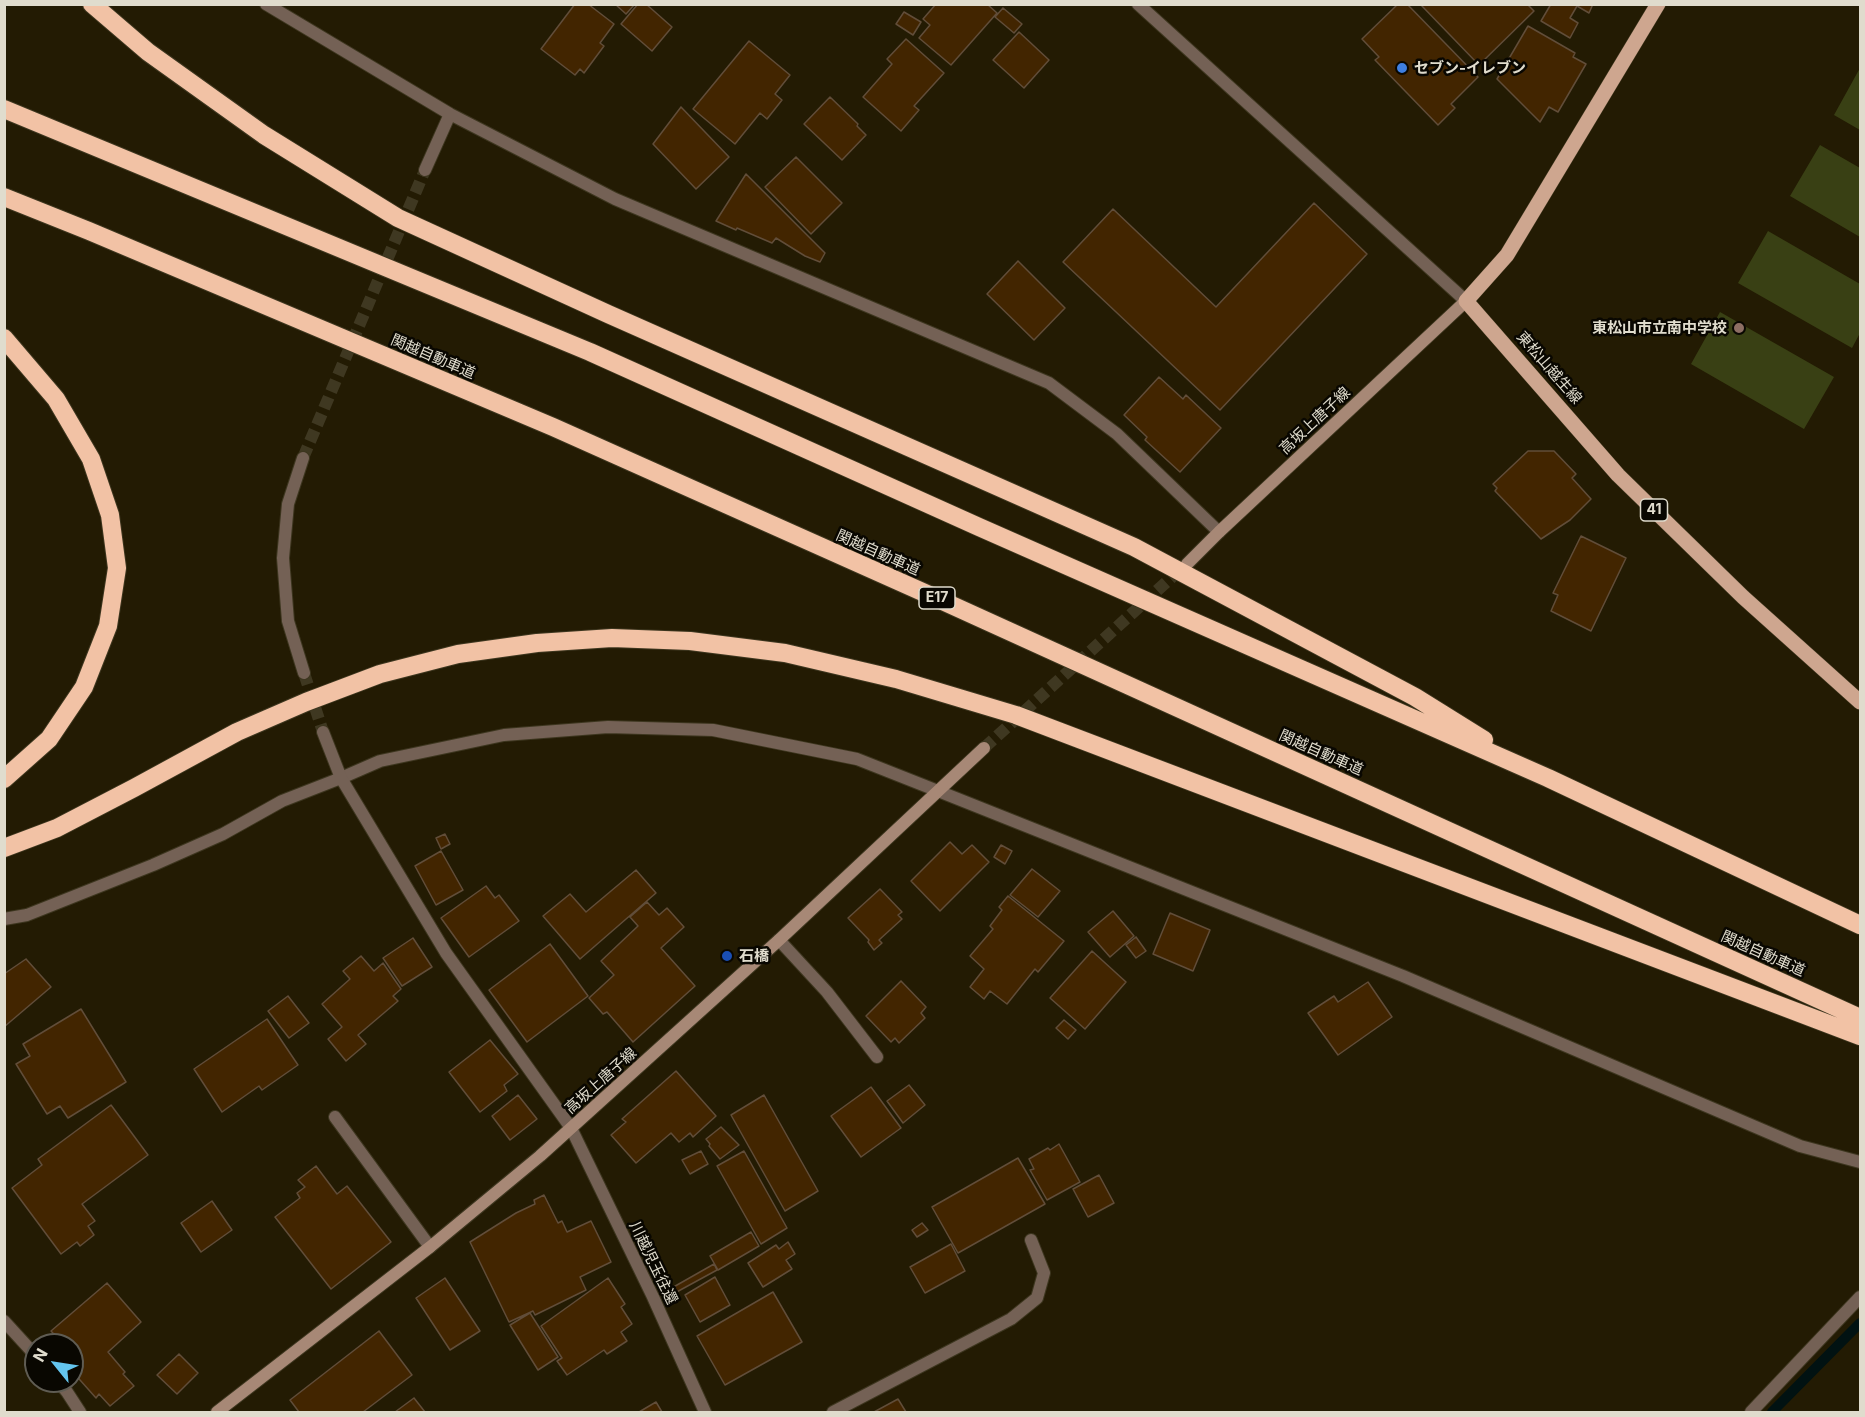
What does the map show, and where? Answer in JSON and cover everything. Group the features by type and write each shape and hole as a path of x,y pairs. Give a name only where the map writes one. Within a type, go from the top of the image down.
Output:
{"highway":[{"path":"92,4 148,52 264,135 398,218 608,314 1134,547 1415,698 1548,778"},
{"path":"4,109 590,351 968,522 1548,778 1860,926"},
{"name":"関越自動車道","path":"4,197 553,427 925,593 1860,1018"},
{"path":"4,338 56,399 91,459 110,515 117,568 108,626 84,687 49,739 4,779"},
{"path":"4,848 66,823 237,732 306,702 380,674 458,654 537,643 612,638 690,641 785,653 896,679 1016,715 1860,1036"}],"main road":[{"path":"1466,301 1507,255 1658,4"},
{"name":"高坂上唐子線","path":"1186,564 1466,301"},
{"name":"東松山越生線","path":"1466,301 1618,475 1743,597 1860,702"},
{"name":"高坂上唐子線","path":"217,1413 430,1247 571,1128 778,940 984,748"}],"street":[{"path":"1138,4 1466,301"},
{"path":"270,6 450,114 615,199 1049,383 1117,434 1219,532"},
{"path":"425,170 450,114"},
{"path":"303,458 288,504 283,558 288,621 304,673"},
{"path":"4,919 27,915 153,865 223,834 282,801 380,761 504,735 608,727 713,730 857,759 1403,976 1800,1146 1860,1162"},
{"name":"川越児玉往還","path":"323,732 341,778 446,953 571,1128 653,1297 705,1413"},
{"path":"778,940 827,992 877,1058"},
{"path":"335,1117 430,1247"},
{"path":"833,1413 1011,1319 1037,1298 1044,1273 1031,1240"},
{"path":"1751,1413 1860,1297"},
{"path":"4,1321 24,1343"},
{"path":"69,1393 80,1413"}],"green space":[{"path":"1860,68 1860,130 1834,115"},
{"path":"1820,145 1860,168 1860,237 1790,196"},
{"path":"1768,231 1860,284 1860,333 1852,348 1738,283"},
{"path":"1720,312 1834,377 1804,429 1691,364"}],"building":[{"path":"575,4 588,4 614,24 600,43 604,46 584,73 580,69 575,75 541,49"},
{"path":"615,4 635,4 626,14"},
{"path":"638,4 646,4 672,27 652,51 621,24"},
{"path":"936,4 987,4 997,13 951,65 919,38 930,25 923,19"},
{"path":"1398,4 1407,4 1478,77 1451,104 1455,108 1438,125 1375,60 1379,57 1362,39"},
{"path":"1420,4 1527,4 1534,11 1479,65"},
{"path":"1551,4 1593,4 1589,13 1577,6 1570,18 1578,23 1570,38 1541,21"},
{"path":"1003,8 1022,24 1014,33 995,17"},
{"path":"904,12 921,22 913,35 896,24"},
{"path":"1528,26 1575,53 1573,57 1586,64 1558,112 1549,107 1540,122 1497,79"},
{"path":"1019,32 1049,60 1024,88 993,60"},
{"path":"906,39 944,73 914,106 919,110 901,131 863,97 892,64 887,59"},
{"path":"749,41 790,75 775,94 782,100 767,119 760,113 735,144 693,109"},
{"path":"830,97 866,135 842,160 804,124"},
{"path":"681,107 729,157 696,189 653,144"},
{"path":"796,157 842,203 811,234 765,187"},
{"path":"746,174 825,253 820,262 805,256 776,238 772,243 716,221"},
{"path":"1314,203 1367,254 1220,410 1063,262 1113,209 1216,307"},
{"path":"1018,261 1065,308 1034,340 987,294"},
{"path":"1159,377 1183,399 1186,395 1221,428 1180,472 1145,440 1147,437 1124,415"},
{"path":"1528,451 1554,451 1576,474 1572,478 1591,499 1570,520 1541,539 1495,491 1497,488 1493,484"},
{"path":"1581,536 1626,558 1591,631 1551,611 1558,595 1553,593"},
{"path":"445,834 450,844 441,849 436,838"},
{"path":"950,842 962,854 972,845 989,862 940,911 911,881"},
{"path":"1001,845 1012,851 1005,864 994,857"},
{"path":"441,851 463,890 436,905 415,866"},
{"path":"1032,869 1060,891 1038,917 1010,895"},
{"path":"636,870 656,893 580,959 543,916 570,894 586,912"},
{"path":"486,886 495,898 499,895 519,921 469,957 441,918"},
{"path":"880,889 902,912 898,915 902,919 879,940 882,943 874,950 869,940 848,918"},
{"path":"1008,896 1064,941 1038,972 1035,969 1007,1004 990,991 984,999 970,987 984,969 970,956 993,929 990,926 1002,910 999,907"},
{"path":"647,902 659,915 667,908 684,927 661,948 695,986 633,1042 607,1012 603,1014 589,998 614,975 601,961 638,926 630,917"},
{"path":"1113,911 1134,936 1110,957 1088,932"},
{"path":"1170,913 1210,930 1193,971 1153,954"},
{"path":"1136,937 1146,951 1136,958 1126,945"},
{"path":"413,938 432,967 402,986 383,958"},
{"path":"550,944 588,996 527,1042 489,990"},
{"path":"1092,951 1126,982 1085,1029 1050,998"},
{"path":"361,956 374,971 383,963 401,989 393,996 398,1001 358,1035 366,1044 346,1061 328,1039 342,1027 322,1004 350,979 343,971"},
{"path":"26,959 51,987 4,1027 4,974"},
{"path":"901,981 926,1007 921,1013 925,1018 899,1043 895,1038 891,1042 866,1016"},
{"path":"1368,982 1392,1017 1338,1055 1308,1013 1334,996 1338,1002"},
{"path":"288,996 309,1023 289,1038 268,1011"},
{"path":"81,1009 126,1082 68,1118 60,1106 47,1114 16,1064 30,1056 23,1044"},
{"path":"267,1019 298,1065 262,1090 259,1086 222,1112 194,1069"},
{"path":"1064,1020 1076,1030 1068,1039 1056,1028"},
{"path":"490,1040 518,1074 504,1085 507,1091 480,1112 449,1072"},
{"path":"676,1071 716,1116 693,1137 690,1133 679,1142 671,1133 636,1163 611,1135 626,1122 622,1119"},
{"path":"909,1085 925,1105 903,1123 887,1101"},
{"path":"871,1087 901,1128 861,1157 831,1116"},
{"path":"518,1095 537,1119 510,1140 492,1116"},
{"path":"764,1095 818,1191 785,1211 731,1115"},
{"path":"111,1105 148,1155 82,1204 95,1221 88,1226 94,1235 80,1246 77,1242 61,1254 12,1188 42,1165 38,1159"},
{"path":"721,1127 739,1145 720,1159 706,1139"},
{"path":"1059,1144 1080,1182 1047,1200 1030,1170 1034,1169 1029,1159"},
{"path":"701,1151 708,1164 690,1174 682,1160"},
{"path":"744,1151 787,1228 761,1244 717,1166"},
{"path":"1018,1158 1045,1204 958,1253 932,1207"},
{"path":"316,1166 337,1194 347,1186 391,1242 331,1289 275,1217 300,1198 297,1193 305,1187 298,1180"},
{"path":"1099,1175 1114,1203 1088,1217 1073,1189"},
{"path":"544,1195 558,1223 562,1221 567,1232 591,1221 611,1262 580,1277 586,1290 535,1315 533,1311 509,1322 470,1242 516,1213 535,1204 534,1200"},
{"path":"212,1201 232,1230 201,1252 181,1223"},
{"path":"922,1223 928,1230 917,1237 912,1230"},
{"path":"751,1232 759,1246 718,1270 710,1256"},
{"path":"788,1242 795,1254 786,1260 792,1269 763,1287 748,1263 776,1245 779,1249"},
{"path":"951,1244 965,1271 925,1293 910,1267"},
{"path":"714,1264 717,1270 673,1294 670,1289"},
{"path":"715,1277 730,1305 700,1322 685,1295"},
{"path":"445,1278 480,1331 450,1350 416,1298"},
{"path":"608,1278 625,1304 621,1307 632,1324 621,1332 627,1341 607,1354 604,1350 567,1375 557,1361 562,1358 541,1326"},
{"path":"107,1283 141,1322 108,1352 134,1386 110,1406 99,1394 96,1398 84,1384 84,1333 53,1333 51,1331"},
{"path":"773,1292 802,1342 725,1385 697,1336"},
{"path":"530,1313 558,1357 538,1370 510,1325"},
{"path":"379,1331 412,1375 363,1412 299,1412 290,1400"},
{"path":"179,1354 198,1373 177,1394 157,1375"},
{"path":"414,1398 425,1412 395,1412"},
{"path":"898,1399 906,1412 874,1412"},
{"path":"656,1402 662,1412 639,1412"}],"waterway":[{"path":"1772,1412 1860,1323"}],"tunnel":[{"path":"303,458 425,170"},
{"path":"984,748 1183,567"},
{"path":"304,673 323,732"}],"place":[{"name":"セブン-イレブン","path":"1402,68"},
{"name":"東松山市立南中学校","path":"1739,328"},
{"name":"石橋","path":"727,956"}]}
